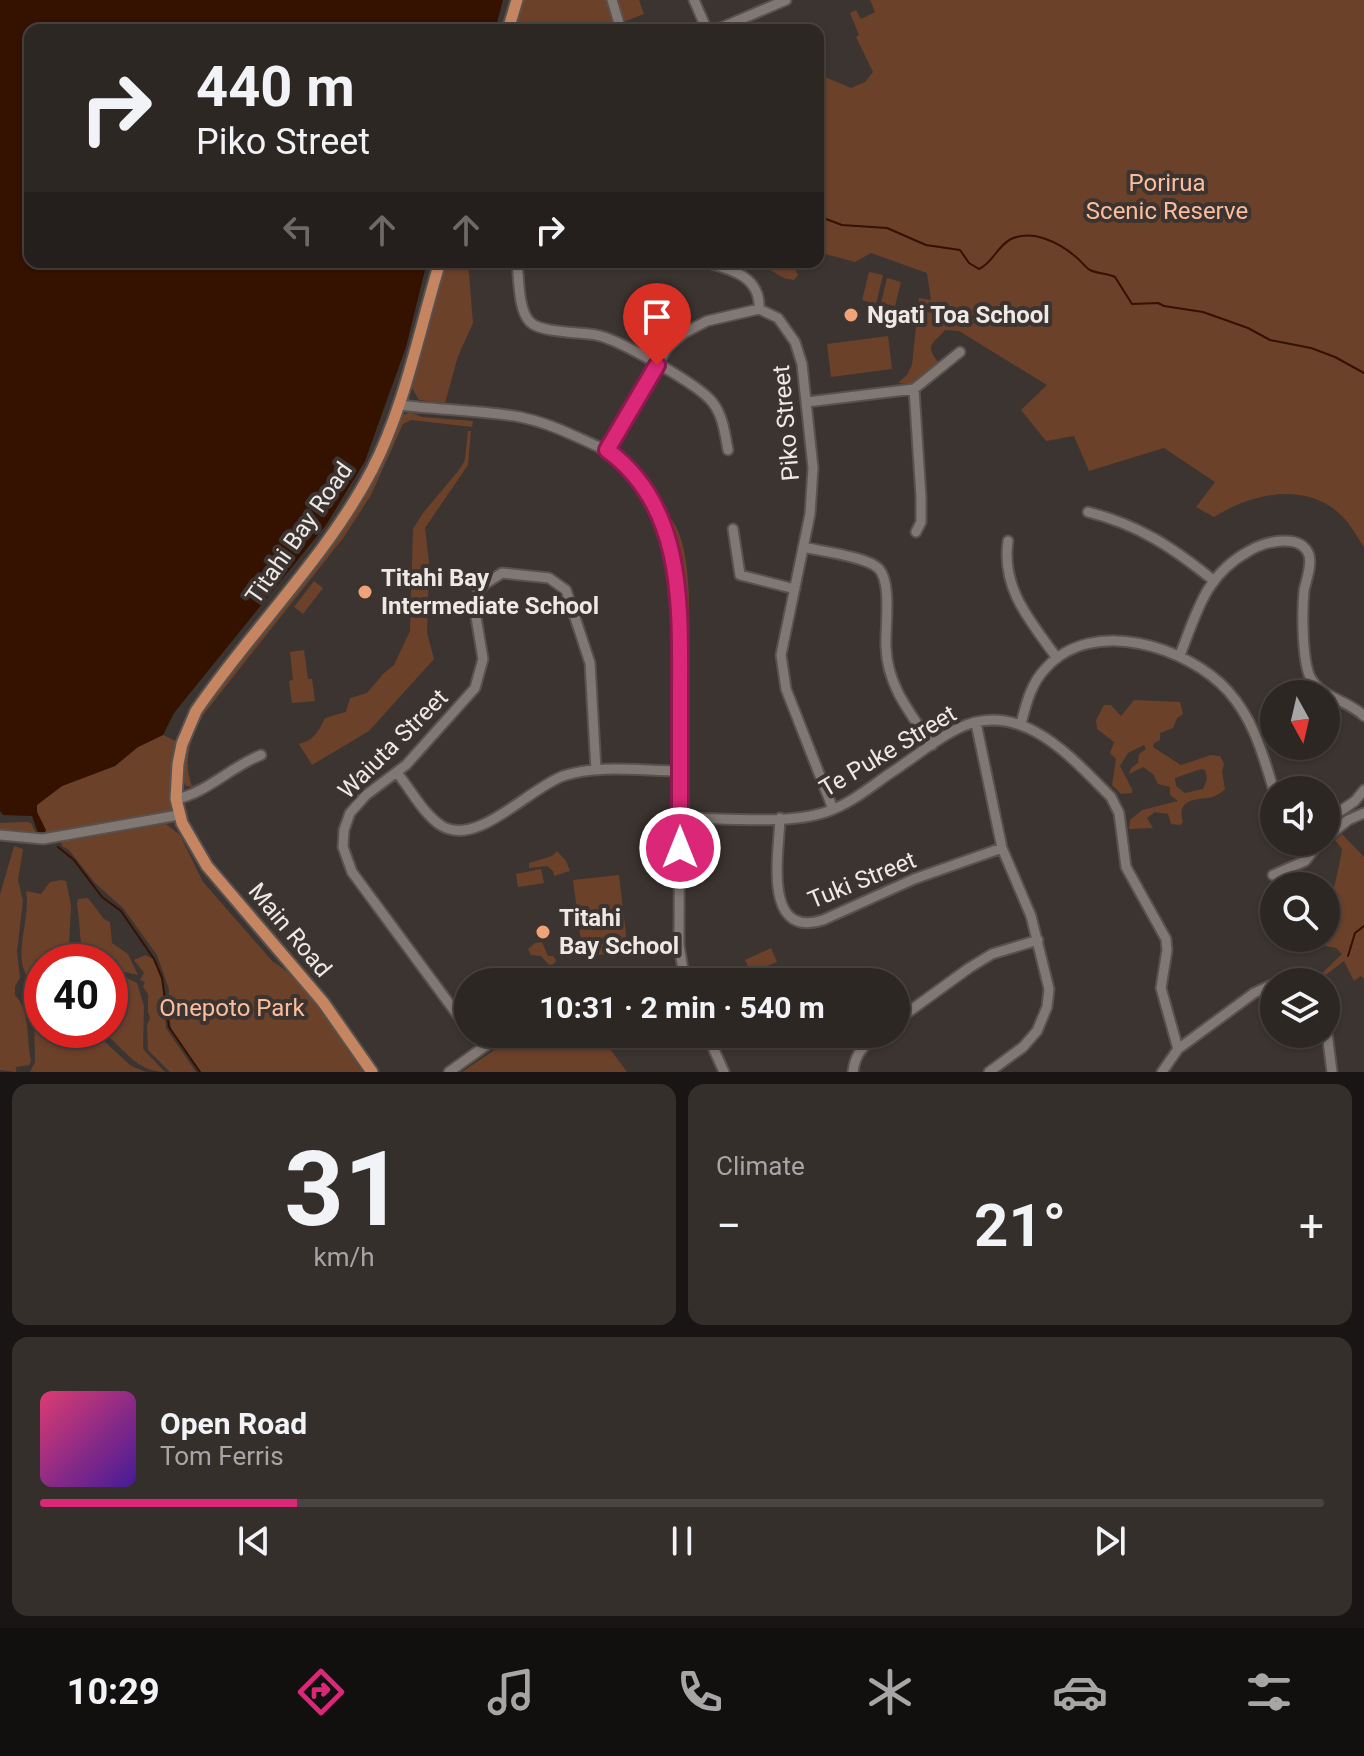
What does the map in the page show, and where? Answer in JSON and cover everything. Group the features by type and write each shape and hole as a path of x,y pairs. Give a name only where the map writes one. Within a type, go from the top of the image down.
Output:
{"main road":[{"path":"510,24 517,0"},
{"name":"Titahi Bay Road","path":"179,815 176,778 182,744 196,711 342,518 371,471 399,405 438,268"},
{"name":"Main Road","path":"179,815 207,866 323,1002 372,1072"}],"street":[{"path":"612,0 619,24"},
{"path":"694,0 704,24"},
{"path":"730,24 786,0"},
{"path":"518,268 528,321 534,326 605,337 657,365 711,400 720,416 728,450"},
{"path":"607,450 667,348 694,326 759,309 756,290 744,276 728,268"},
{"name":"Piko Street","path":"759,309 778,318 795,342 802,364 813,479 781,655 786,689 833,809"},
{"path":"807,402 914,389 960,352"},
{"path":"914,389 921,509 921,522 916,532"},
{"path":"399,405 535,420 607,450 630,469 646,489 661,518 674,563 680,602 679,945 682,968"},
{"path":"1088,512 1151,534 1213,580"},
{"path":"733,529 740,575 795,589"},
{"path":"1008,541 1005,558 1018,605 1057,658"},
{"path":"1180,655 1213,580 1237,557 1256,547 1288,541 1304,547 1310,560 1303,605 1309,675 1323,692 1354,707 1364,716"},
{"path":"803,547 862,561 880,570 886,581 886,647 890,674 901,699 932,745"},
{"name":"Waiuta Street","path":"454,1010 352,872 345,856 344,830 355,806 398,774 475,688 483,659 474,605 479,591 502,573 549,578 562,585 570,598 590,663 596,770"},
{"path":"1178,1049 1161,988 1166,939 1126,867 1118,808 1104,790 1053,742 1021,724 1036,680 1057,658 1088,644 1139,643 1180,655 1208,673 1239,704 1258,740 1269,776"},
{"name":"Te Puke Street","path":"680,818 812,816 857,796 955,730 976,723 999,721 1021,724"},
{"path":"976,723 1002,848 1025,896 1049,989 1042,1022 1023,1047 989,1072"},
{"path":"176,799 195,792 244,761 261,755"},
{"path":"398,774 439,824 462,831 478,828 543,785 572,774 596,770 680,771"},
{"path":"1340,811 1364,790"},
{"path":"1340,827 1364,813"},
{"path":"0,835 43,839 179,815"},
{"name":"Tuki Street","path":"780,818 778,892 785,914 799,924 823,920 914,879 1002,848"},
{"path":"1280,872 1305,861 1309,856"},
{"path":"910,1011 992,954 1038,940"},
{"path":"1162,1072 1178,1049 1260,990"},
{"path":"449,1072 482,1048"},
{"path":"713,1048 724,1072"},
{"path":"853,1072 854,1061 861,1048"},
{"path":"1329,1048 1332,1072"}],"green space":[{"path":"523,0 607,0 614,24 517,24"},
{"path":"615,0 639,0 644,14 626,21 619,14"},
{"name":"Porirua Scenic Reserve","path":"870,0 1364,0 1364,547 1345,520 1328,505 1313,498 1279,494 1262,497 1214,517 1196,507 1215,482 1164,448 1089,471 1074,436 1046,441 1021,410 1047,385 959,331 945,330 932,344 932,352 940,364 912,384 898,383 912,365 919,298 931,300 927,273 871,253 855,262 824,254 824,77 851,88 865,82 873,72 856,37 859,35 850,13 856,10 861,19 875,12"},
{"path":"444,268 468,268 473,323 458,356 445,403 419,400 412,388"},
{"path":"791,268 798,275 794,280 770,270"},
{"path":"869,272 883,275 876,304 862,300"},
{"path":"887,278 901,282 895,306 881,303"},
{"path":"888,336 892,369 831,377 827,344"},
{"path":"410,412 422,417 473,421 472,427 411,420 403,424 371,495 344,537 203,715 192,741 188,767 192,786 204,781 193,787 186,786 185,763 191,736 203,711 344,529 376,474 401,416"},
{"path":"468,431 471,431 468,465 425,528 429,562 427,633 434,659 369,731 312,765 299,744 315,735 325,718 346,712 350,698 367,693 394,665 410,631 413,529 465,460"},
{"path":"667,514 675,525 685,558 689,648 686,591 674,538 678,536 674,537"},
{"path":"314,581 323,588 303,614 294,607"},
{"path":"304,650 315,701 292,703 290,652"},
{"path":"1134,700 1180,702 1183,714 1177,718 1173,728 1160,733 1160,740 1153,747 1181,765 1211,755 1220,756 1224,764 1225,789 1213,797 1185,804 1180,825 1171,824 1168,814 1155,812 1147,818 1153,828 1129,829 1130,820 1142,810 1178,801 1170,795 1170,787 1158,784 1153,774 1143,767 1129,774 1138,763 1139,754 1146,749 1144,745 1128,753 1120,766 1132,793 1121,794 1112,785 1116,759 1110,753 1114,742 1097,729 1096,720 1104,705 1111,705 1121,716","holes":["1205,770 1207,779 1203,789 1185,793 1176,786 1175,778"]},
{"path":"163,735 182,744 179,815 43,839 36,805 62,786 115,766 138,747"},
{"path":"0,823 31,823 36,833 0,829"},
{"name":"Onepoto Park","path":"166,824 180,835 203,882 273,962 309,995 363,1072 201,1072 172,1033 169,989 157,955 123,908 95,883 61,842"},
{"path":"1342,834 1364,857 1364,979 1361,976 1354,981 1344,961 1335,968 1327,968 1342,954 1340,872 1337,872 1342,849"},
{"path":"14,846 23,849 18,880 23,901 17,951 20,978 15,986 15,995 24,1009 24,1048 29,1048 31,1061 29,1065 16,1067 16,1072 0,1070 0,895"},
{"path":"557,851 570,871 554,876 547,866 529,868 529,863 552,856"},
{"path":"541,869 544,883 518,887 516,874"},
{"path":"619,875 628,951 583,957 573,880"},
{"path":"66,881 71,905 69,944 24,944 24,968 22,945 26,891 41,894 50,882"},
{"path":"88,898 110,922 113,944 81,944 78,899"},
{"path":"542,942 548,956 556,960 554,964 549,965 541,956 531,955 528,949"},
{"path":"771,948 777,962 763,968 749,968 745,960"},
{"path":"128,954 138,975 128,973"},
{"path":"145,955 155,960 162,981 166,1028 196,1072 170,1072 148,1050 148,994 143,987 145,982 140,980 144,973 134,960"},
{"path":"128,978 137,983 144,1006 143,1049 165,1072 145,1068 121,1048 128,1048"},
{"path":"35,1048 112,1048 131,1066 146,1072 30,1072 35,1062"},
{"path":"497,1048 609,1048 627,1072 462,1072"}],"shaded area":[{"path":"0,0 503,0 497,24 24,24 24,268 426,268 406,347 365,461 326,525 174,713 163,735 138,747 115,766 62,786 37,805 45,832 38,833 32,816 3,815 0,811"}],"waterway":[{"path":"824,218 842,225 887,228 926,245 960,250 969,263 979,269 1011,239 1019,236 1046,239 1070,252 1090,270 1115,277 1132,304 1158,303 1203,312 1248,328 1270,340 1311,348 1335,357 1364,373"},
{"path":"58,847 74,860 102,897 121,911 154,959 162,978 169,1027 200,1072"},
{"path":"1348,956 1355,933 1364,926"}],"place":[{"name":"Ngati Toa School","path":"851,315"},
{"name":"Titahi Bay Intermediate School","path":"365,592"},
{"name":"Titahi Bay School","path":"543,932"}],"route":[{"path":"657,365 607,450 630,469 653,502 661,518 678,582 680,848"}]}
